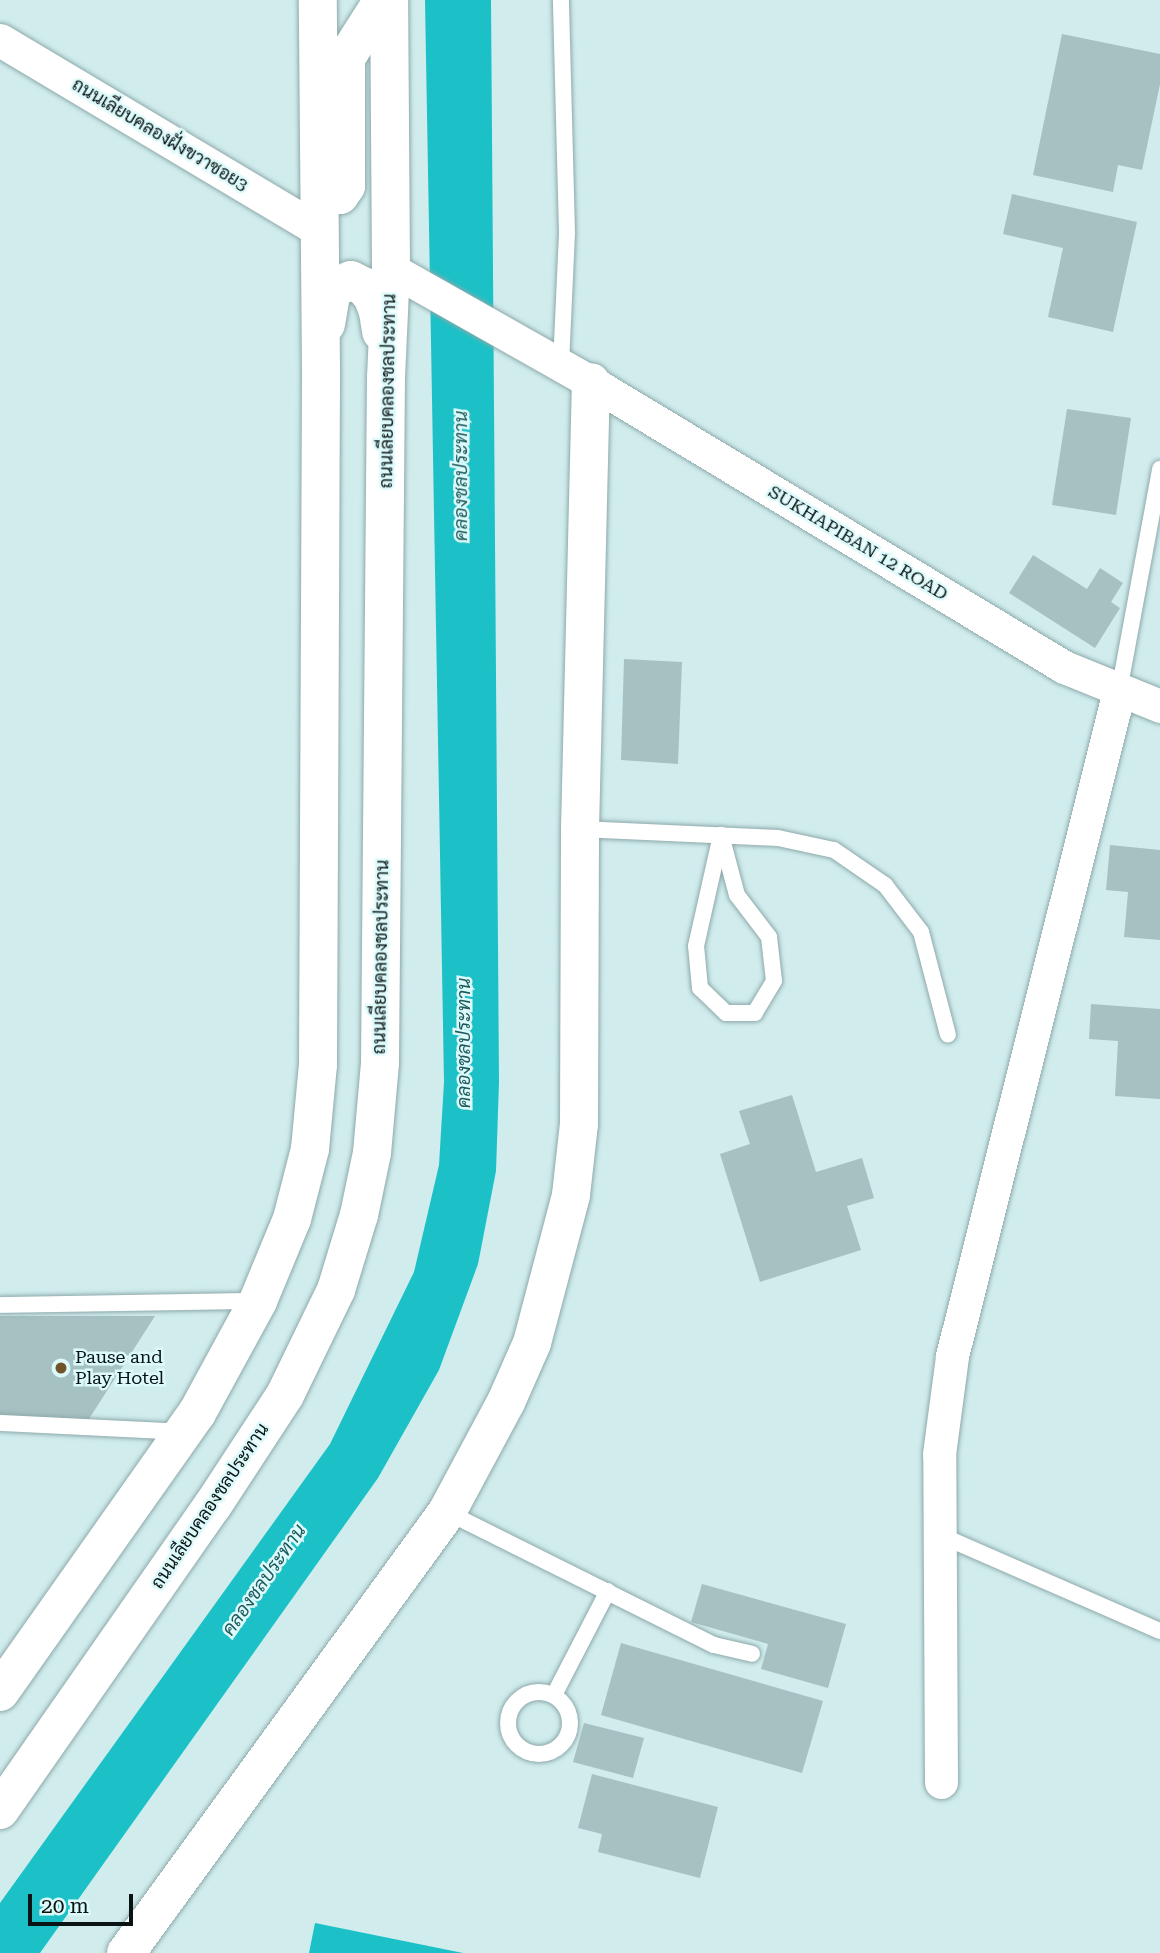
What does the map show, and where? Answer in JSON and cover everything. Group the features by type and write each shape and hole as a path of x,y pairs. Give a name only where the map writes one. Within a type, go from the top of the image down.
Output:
{"main road":[{"path":"0,1692 197,1413 258,1301 292,1219 310,1149 318,1065 321,371 318,0"},
{"path":"320,173 330,194 344,192 347,169 346,58 383,0"},
{"name":"ถนนเลียบคลองชลประทาน","path":"0,1810 213,1505 285,1395 336,1290 359,1215 372,1153 380,1063 386,378 391,269 389,0"},
{"path":"321,371 332,290 351,280 363,286 376,303 386,378"},
{"path":"125,1953 447,1512 506,1402 532,1343 572,1195 579,1124 580,829 576,375"}],"street":[{"name":"ถนนเลียบคลองฝั่งขวาซอย3","path":"0,40 320,231"},
{"name":"SUKHAPIBAN 12 ROAD","path":"391,269 576,375 1064,667 1160,706"},
{"path":"941,1782 939,1454 952,1356 1119,691"}],"lane":[{"path":"561,0 567,233 576,375"},
{"path":"1119,691 1160,470"},
{"path":"580,829 778,838 834,850 885,885 921,932 948,1035"},
{"path":"721,835 737,895 769,937 774,981 755,1013 726,1013 700,988 696,946 721,835"},
{"path":"0,1305 258,1301"},
{"path":"0,1423 184,1432"},
{"path":"447,1512 713,1645 752,1654"},
{"path":"940,1535 1160,1631"},
{"path":"554,1695 608,1591"},
{"path":"533,1691 554,1695 566,1705 570,1715 568,1737 550,1752 540,1754 523,1750 510,1735 508,1724 512,1706 519,1698 533,1691"}],"water":[{"name":"คลองชลประทาน","path":"425,0 491,0 499,1082 496,1171 478,1264 439,1370 378,1478 40,1953 0,1953 0,1903 330,1444 414,1272 439,1165 444,1082"},
{"path":"315,1923 463,1953 309,1953"}],"building":[{"path":"1062,34 1160,54 1160,84 1142,170 1118,165 1113,192 1033,175"},
{"path":"1012,194 1137,222 1113,332 1048,317 1063,248 1003,234"},
{"path":"1067,409 1131,418 1116,515 1052,505"},
{"path":"1033,555 1087,589 1100,568 1123,583 1111,602 1120,608 1095,648 1009,593"},
{"path":"624,659 682,662 678,764 621,760"},
{"path":"1110,845 1160,850 1160,940 1124,937 1128,892 1106,890"},
{"path":"1091,1004 1160,1009 1160,1099 1115,1096 1118,1041 1089,1039"},
{"path":"792,1095 816,1172 862,1158 874,1198 847,1206 861,1250 760,1282 720,1154 750,1144 739,1111"},
{"name":"Pause and Play Hotel","path":"0,1316 155,1316 87,1422 0,1420"},
{"path":"702,1584 846,1624 828,1688 761,1669 768,1644 691,1622"},
{"path":"621,1643 823,1701 802,1773 601,1715"},
{"path":"584,1723 644,1738 633,1778 573,1762"},
{"path":"592,1774 718,1807 700,1878 598,1852 602,1834 578,1828"}],"place":[{"name":"Pause and Play Hotel","path":"61,1368"}]}
